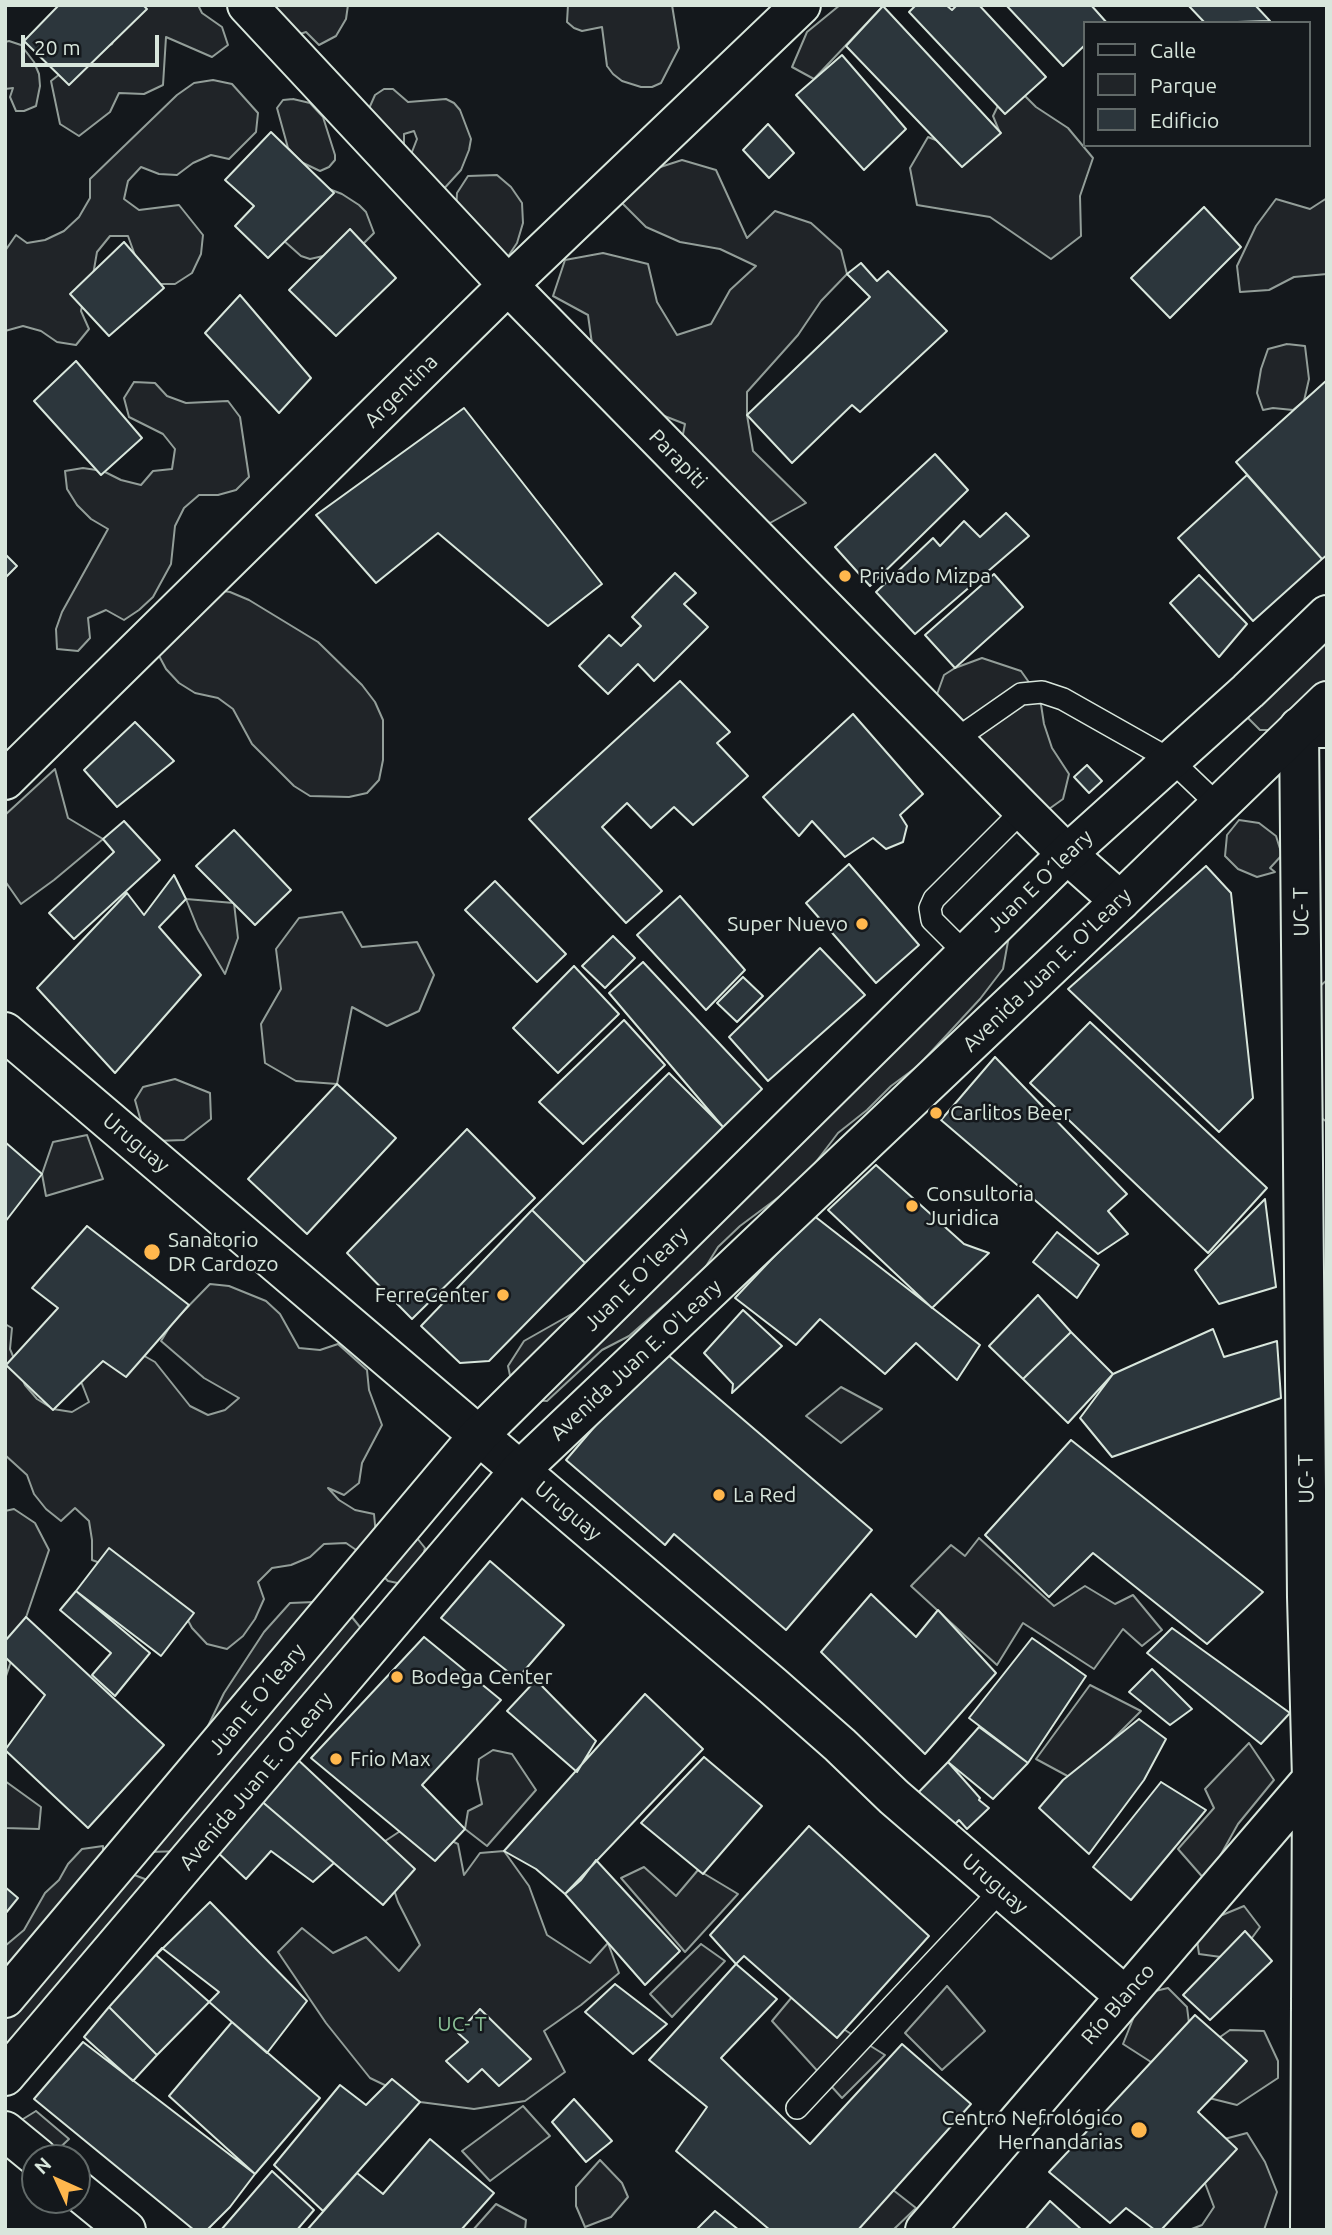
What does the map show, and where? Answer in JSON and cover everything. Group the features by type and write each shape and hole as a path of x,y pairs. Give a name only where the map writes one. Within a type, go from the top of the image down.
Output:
{"street":[{"name":"Parapiti","path":"247,5 508,285 1023,810 1120,901"},
{"name":"Argentina","path":"5,780 508,285 801,5"},
{"name":"Juan E O´leary","path":"5,1998 479,1435 1067,854 1327,615"},
{"name":"Avenida Juan E. O'Leary","path":"5,2076 520,1470 1219,806 1313,728 1327,701"},
{"name":"UC- T","path":"1310,2230 1312,1779 1317,1597 1313,728"},
{"name":"Uruguay","path":"5,1032 773,1686 894,1797 1125,1996"},
{"name":"Río Blanco","path":"925,2230 1312,1779"},
{"path":"5,2131 21,2144"},
{"path":"91,2201 126,2230"}],"lane":[{"path":"955,740 1021,694 1042,692 1063,698 1171,761 1219,806"},
{"path":"966,954 932,920 930,908 934,899 1023,810"},
{"path":"797,2108 1001,1890"}],"green space":[{"path":"127,5 198,5 202,13 222,27 228,45 212,57 166,37 163,85 144,94 119,93 110,112 79,136 60,124 51,81 79,59 112,44"},
{"path":"242,5 348,5 346,19 336,36 319,45 306,32 288,38"},
{"path":"568,5 672,5 679,48 661,83 652,87 641,87 622,81 613,74 607,66 602,27 582,31 574,28 567,22"},
{"path":"840,5 887,5 883,6 814,79 792,67 807,32"},
{"path":"5,42 21,45 39,74 40,86 36,106 24,111 16,111 10,97 13,88 5,89"},
{"path":"213,80 232,84 258,113 256,132 229,159 211,155 193,163 177,175 159,174 141,167 128,181 124,199 139,210 179,205 203,235 201,254 192,273 175,284 156,284 141,272 128,236 110,236 97,252 93,275 85,292 81,311 89,329 76,345 57,342 41,331 23,326 5,331 5,251 16,235 27,243 45,240 64,231 79,217 90,198 90,179 177,95 194,83"},
{"path":"1010,81 1036,107 1068,128 1093,158 1080,196 1081,236 1051,259 990,217 917,205 910,168 928,137 964,151 1000,133 993,116"},
{"path":"384,89 393,89 408,102 446,99 460,110 471,139 469,150 461,170 441,192 410,157 417,139 414,131 404,134 404,144 395,149 367,113 375,95"},
{"path":"283,100 310,103 323,117 335,155 335,160 329,167 320,171 301,162 288,148 277,108"},
{"path":"682,160 716,170 747,238 775,211 811,223 841,250 847,274 821,301 798,335 747,392 747,415 753,451 806,503 770,523 734,509 677,464 685,424 649,410 593,351 588,315 553,296 565,260 603,253 648,264 657,302 677,335 711,324 730,290 756,266 720,249 680,242 646,227 619,200 642,173"},
{"path":"497,175 511,187 522,203 523,223 517,243 507,258 456,212 457,193 468,176"},
{"path":"324,187 359,205 366,212 374,233 359,248 310,259 301,256 283,240"},
{"path":"1327,198 1327,274 1294,277 1269,290 1240,292 1237,266 1256,226 1276,199 1310,209"},
{"path":"1287,344 1305,346 1309,379 1304,401 1293,410 1263,410 1257,393 1268,349"},
{"path":"134,382 155,383 167,396 186,403 228,401 240,417 249,477 236,490 218,495 199,495 184,508 175,526 171,564 153,597 139,610 124,620 106,610 88,618 90,638 78,651 57,649 56,629 62,612 108,529 91,519 77,505 67,489 65,471 83,468 103,471 121,480 141,485 153,471 172,469 175,449 163,434 129,417 124,398"},
{"path":"210,589 230,592 249,600 318,642 362,685 375,702 383,720 383,760 379,780 367,793 349,797 310,796 294,786 252,744 233,709 218,698 195,693 179,683 166,669 157,652"},
{"path":"1310,635 1326,646 1327,702 1281,730 1260,730 1247,717"},
{"path":"982,658 1021,671 1040,698 1044,724 1052,748 1069,774 1063,799 1049,809 936,697 944,675"},
{"path":"55,769 68,818 103,839 21,904 5,881 5,815"},
{"path":"1239,820 1259,823 1276,836 1282,855 1270,868 1275,872 1257,877 1238,869 1225,856 1227,835"},
{"path":"186,899 234,903 238,938 225,974 198,929"},
{"path":"342,912 362,947 417,942 434,975 419,1011 387,1026 352,1007 337,1084 296,1081 265,1063 261,1024 281,989 276,949 299,918"},
{"path":"1009,936 1003,969 980,999 918,1066 838,1133 803,1179 740,1226 718,1247 703,1271 629,1336 602,1350 547,1401 515,1399 508,1366 524,1341 577,1311"},
{"path":"1327,980 1327,1122 1316,1114 1310,995"},
{"path":"175,1079 210,1093 211,1119 184,1140 155,1141 142,1125 135,1100 143,1087"},
{"path":"87,1135 103,1179 46,1196 42,1174 53,1142"},
{"path":"210,1284 229,1286 266,1301 280,1314 299,1348 320,1350 338,1344 367,1370 369,1390 382,1425 362,1463 359,1483 344,1495 328,1488 339,1500 355,1510 374,1514 376,1535 413,1533 425,1548 420,1568 407,1585 388,1581 362,1554 346,1543 324,1544 310,1557 291,1565 272,1568 258,1582 264,1599 255,1619 243,1636 227,1649 207,1644 192,1628 183,1611 111,1567 92,1560 89,1521 75,1508 61,1521 46,1509 34,1494 27,1475 5,1455 5,1324 12,1328 10,1349 25,1385 37,1399 53,1409 72,1412 89,1402 82,1384 58,1355 139,1353 155,1362 190,1406 208,1415 225,1410 239,1398 204,1378 161,1341 172,1323"},
{"path":"841,1387 882,1409 841,1443 806,1416"},
{"path":"14,1509 35,1523 49,1550 5,1679 5,1511"},
{"path":"979,1538 1054,1606 1085,1586 1115,1604 1133,1595 1162,1630 1142,1646 1123,1629 1094,1669 1023,1623 997,1665 911,1586 951,1545 965,1556"},
{"path":"339,1601 364,1632 186,1851 147,1852 224,1693 264,1632 290,1603"},
{"path":"1090,1685 1141,1711 1073,1779 1036,1759"},
{"path":"1249,1743 1274,1780 1238,1824 1206,1881 1178,1849 1214,1808 1205,1789"},
{"path":"493,1750 512,1754 536,1790 487,1846 465,1829 468,1811 482,1804 477,1779 479,1759"},
{"path":"5,1781 41,1807 39,1829 5,1828"},
{"name":"UC- T","path":"414,1822 458,1844 464,1875 480,1853 504,1851 529,1886 547,1935 590,1963 608,1943 619,1973 544,2031 565,2072 525,2101 474,2109 420,2102 370,2078 326,2023 278,1952 302,1928 333,1953 366,1937 399,1971 420,1945 398,1902 379,1845"},
{"path":"103,1846 103,1863 150,1881 5,2057 5,1946 24,1930 45,1893 59,1880 68,1864 82,1849"},
{"path":"644,1867 676,1896 698,1870 738,1894 685,1952 621,1878"},
{"path":"1244,1906 1260,1927 1243,1950 1228,1958 1199,1954 1197,1940 1215,1918"},
{"path":"701,1944 725,1961 672,2017 650,1994"},
{"path":"947,1986 985,2031 942,2070 905,2033"},
{"path":"1168,1988 1187,2007 1192,2047 1151,2062 1123,2044 1135,2014 1151,1992"},
{"path":"792,1997 885,2055 842,2098 772,2021"},
{"path":"1230,2030 1264,2031 1278,2061 1278,2078 1237,2105 1205,2097 1203,2049"},
{"path":"523,2106 550,2136 490,2181 462,2151"},
{"path":"36,2111 69,2139 64,2144 35,2144 15,2124"},
{"path":"1247,2133 1265,2162 1277,2192 1264,2230 1189,2230 1202,2225 1214,2207 1200,2170 1217,2141"},
{"path":"600,2160 622,2183 628,2197 611,2217 585,2227 576,2206 576,2187"},
{"path":"874,2175 916,2208 893,2230 851,2230"},
{"path":"496,2204 526,2220 525,2230 473,2230"}],"building":[{"path":"59,5 143,5 147,9 69,85 24,41"},
{"path":"916,5 946,5 952,10 957,5 979,5 1046,77 1005,114 909,12"},
{"path":"1006,5 1091,5 1105,21 1084,21 1084,46 1063,66"},
{"path":"1188,5 1255,5 1270,21 1203,21"},
{"path":"883,6 1001,133 962,167 846,46"},
{"path":"842,55 906,129 864,170 796,95"},
{"path":"768,124 794,153 769,178 743,150"},
{"path":"271,132 334,193 268,258 235,226 254,206 225,180"},
{"path":"1204,207 1241,247 1170,318 1131,278"},
{"path":"350,229 396,278 336,336 289,290"},
{"path":"124,242 164,288 109,336 70,294"},
{"path":"861,263 877,281 888,271 947,331 860,412 852,405 792,463 747,415 870,297 847,274"},
{"path":"240,295 311,378 279,413 205,333"},
{"path":"76,361 142,438 101,475 34,401"},
{"path":"1327,380 1327,555 1322,559 1236,462"},
{"path":"464,408 602,584 548,626 438,533 376,583 316,515"},
{"path":"935,454 968,490 870,586 835,547"},
{"path":"1247,475 1322,559 1253,621 1178,538"},
{"path":"1006,513 1029,536 915,634 876,592 933,538 940,546 964,521 980,537"},
{"path":"5,554 17,566 5,578"},
{"path":"675,573 696,593 684,604 708,627 654,681 638,664 608,694 579,666 609,635 621,646 641,626 632,617"},
{"path":"994,574 1023,607 955,668 925,635"},
{"path":"1199,575 1247,624 1219,657 1170,603"},
{"path":"680,681 730,732 717,743 748,776 693,825 674,807 651,828 627,803 602,827 662,891 626,923 529,819"},
{"path":"853,714 923,794 900,815 907,826 903,842 886,849 873,838 845,857 812,821 799,836 763,797"},
{"path":"135,722 174,761 117,807 84,770"},
{"path":"1087,765 1102,781 1089,793 1074,777"},
{"path":"124,821 160,860 74,939 49,913 114,852 103,839"},
{"path":"234,830 291,890 255,925 196,866"},
{"name":"Super Nuevo","path":"849,864 919,945 876,983 806,903"},
{"path":"1206,866 1231,893 1253,1098 1219,1132 1068,989"},
{"path":"174,875 186,899 159,927 201,975 115,1073 37,988 127,893 144,915"},
{"path":"495,881 566,954 537,982 465,910"},
{"path":"680,896 745,970 706,1010 637,935"},
{"path":"613,936 635,958 605,988 582,966"},
{"path":"820,948 865,995 768,1081 729,1037"},
{"path":"643,962 762,1089 723,1127 609,993"},
{"path":"574,966 619,1014 558,1073 513,1028"},
{"path":"743,977 763,996 737,1022 717,1003"},
{"path":"624,1020 665,1065 583,1144 539,1102"},
{"path":"1090,1022 1267,1188 1208,1253 1030,1083"},
{"path":"995,1057 1127,1194 1108,1211 1128,1234 1098,1254 941,1120"},
{"path":"669,1073 723,1127 585,1263 532,1210"},
{"path":"337,1084 396,1138 307,1234 248,1179"},
{"path":"467,1129 535,1198 412,1319 347,1253"},
{"path":"5,1142 42,1174 5,1222"},
{"path":"876,1165 964,1244 989,1253 932,1308 828,1210"},
{"path":"1265,1199 1276,1287 1219,1304 1195,1270"},
{"name":"FerreCenter","path":"532,1210 585,1263 489,1361 460,1363 421,1326"},
{"path":"813,1215 980,1345 957,1380 916,1343 885,1374 820,1319 796,1345 735,1298"},
{"path":"87,1226 189,1305 126,1377 103,1361 53,1410 6,1365 58,1308 32,1288"},
{"path":"1057,1232 1099,1265 1077,1298 1033,1262"},
{"path":"1038,1295 1071,1332 1023,1379 989,1346"},
{"path":"743,1310 782,1346 732,1393 733,1384 704,1353"},
{"path":"1213,1329 1224,1357 1277,1341 1281,1398 1112,1457 1080,1418 1113,1374"},
{"path":"1071,1332 1113,1374 1068,1423 1023,1379"},
{"name":"La Red","path":"661,1349 872,1530 786,1630 674,1534 665,1545 566,1460"},
{"path":"1071,1440 1263,1592 1207,1644 1093,1553 1049,1597 985,1535"},
{"path":"109,1548 194,1613 161,1656 76,1591"},
{"path":"490,1561 564,1625 517,1679 441,1618"},
{"path":"76,1591 150,1653 115,1696 92,1675 111,1653 60,1610"},
{"path":"871,1594 916,1637 938,1610 996,1673 925,1754 821,1652"},
{"path":"26,1617 164,1745 88,1828 5,1750 45,1695 5,1657 5,1641"},
{"path":"1172,1628 1290,1713 1261,1744 1147,1653"},
{"path":"424,1637 501,1700 422,1785 465,1829 435,1861 311,1758"},
{"path":"1032,1638 1086,1676 1028,1763 969,1718"},
{"path":"1152,1669 1192,1709 1170,1725 1129,1692"},
{"path":"536,1680 596,1741 577,1772 507,1711"},
{"path":"645,1694 703,1749 565,1894 536,1869 504,1851"},
{"path":"1139,1719 1166,1739 1144,1780 1089,1854 1039,1808 1063,1780"},
{"path":"979,1727 1028,1763 993,1799 948,1762"},
{"path":"704,1757 762,1806 703,1874 641,1823"},
{"path":"296,1758 415,1869 383,1905 259,1799"},
{"path":"948,1762 979,1800 989,1808 967,1829 959,1820 946,1834 911,1800"},
{"path":"1161,1782 1206,1810 1131,1900 1093,1867"},
{"path":"259,1799 334,1863 313,1882 271,1851 246,1879 214,1849"},
{"path":"809,1826 929,1936 837,2038 744,1956 736,1964 710,1935"},
{"path":"596,1860 680,1951 645,1985 565,1894 581,1880"},
{"path":"5,1887 18,1898 5,1914"},
{"path":"210,1902 307,2001 267,2053 156,1955"},
{"path":"1245,1931 1272,1961 1210,2020 1183,1995"},
{"path":"162,1948 219,1992 157,2055 109,2007"},
{"path":"736,1964 777,1999 721,2058 810,2144 902,2044 971,2104 858,2230 770,2230 676,2151 707,2107 649,2060"},
{"path":"615,1984 667,2024 633,2054 585,2012"},
{"path":"109,2007 157,2055 133,2081 84,2037"},
{"path":"480,2009 531,2059 499,2086 482,2069 468,2082 446,2061 468,2042 458,2033"},
{"path":"1195,2015 1247,2061 1198,2112 1237,2149 1161,2230 1155,2230 1126,2208 1110,2223 1049,2172"},
{"path":"232,2022 320,2098 255,2174 169,2096"},
{"path":"83,2042 255,2174 230,2207 207,2230 194,2230 34,2099"},
{"name":"UC- T","path":"392,2079 420,2102 323,2211 274,2165 340,2085 366,2105"},
{"path":"574,2099 612,2141 586,2162 552,2122"},
{"path":"430,2139 494,2193 461,2230 307,2230 357,2173 383,2194"},
{"path":"272,2171 314,2210 297,2230 221,2230"},
{"path":"1050,2201 1082,2230 1025,2230"},
{"path":"715,2211 739,2230 696,2230"}],"place":[{"name":"Privado Mizpa","path":"845,576"},
{"name":"Super Nuevo","path":"862,924"},
{"name":"Carlitos Beer","path":"936,1113"},
{"name":"Consultoria Juridica","path":"912,1206"},
{"name":"Sanatorio DR Cardozo","path":"152,1252"},
{"name":"FerreCenter","path":"503,1295"},
{"name":"La Red","path":"719,1495"},
{"name":"Bodega Center","path":"397,1677"},
{"name":"Frio Max","path":"336,1759"},
{"name":"Centro Nefrológico Hernandarias","path":"1139,2130"}]}
